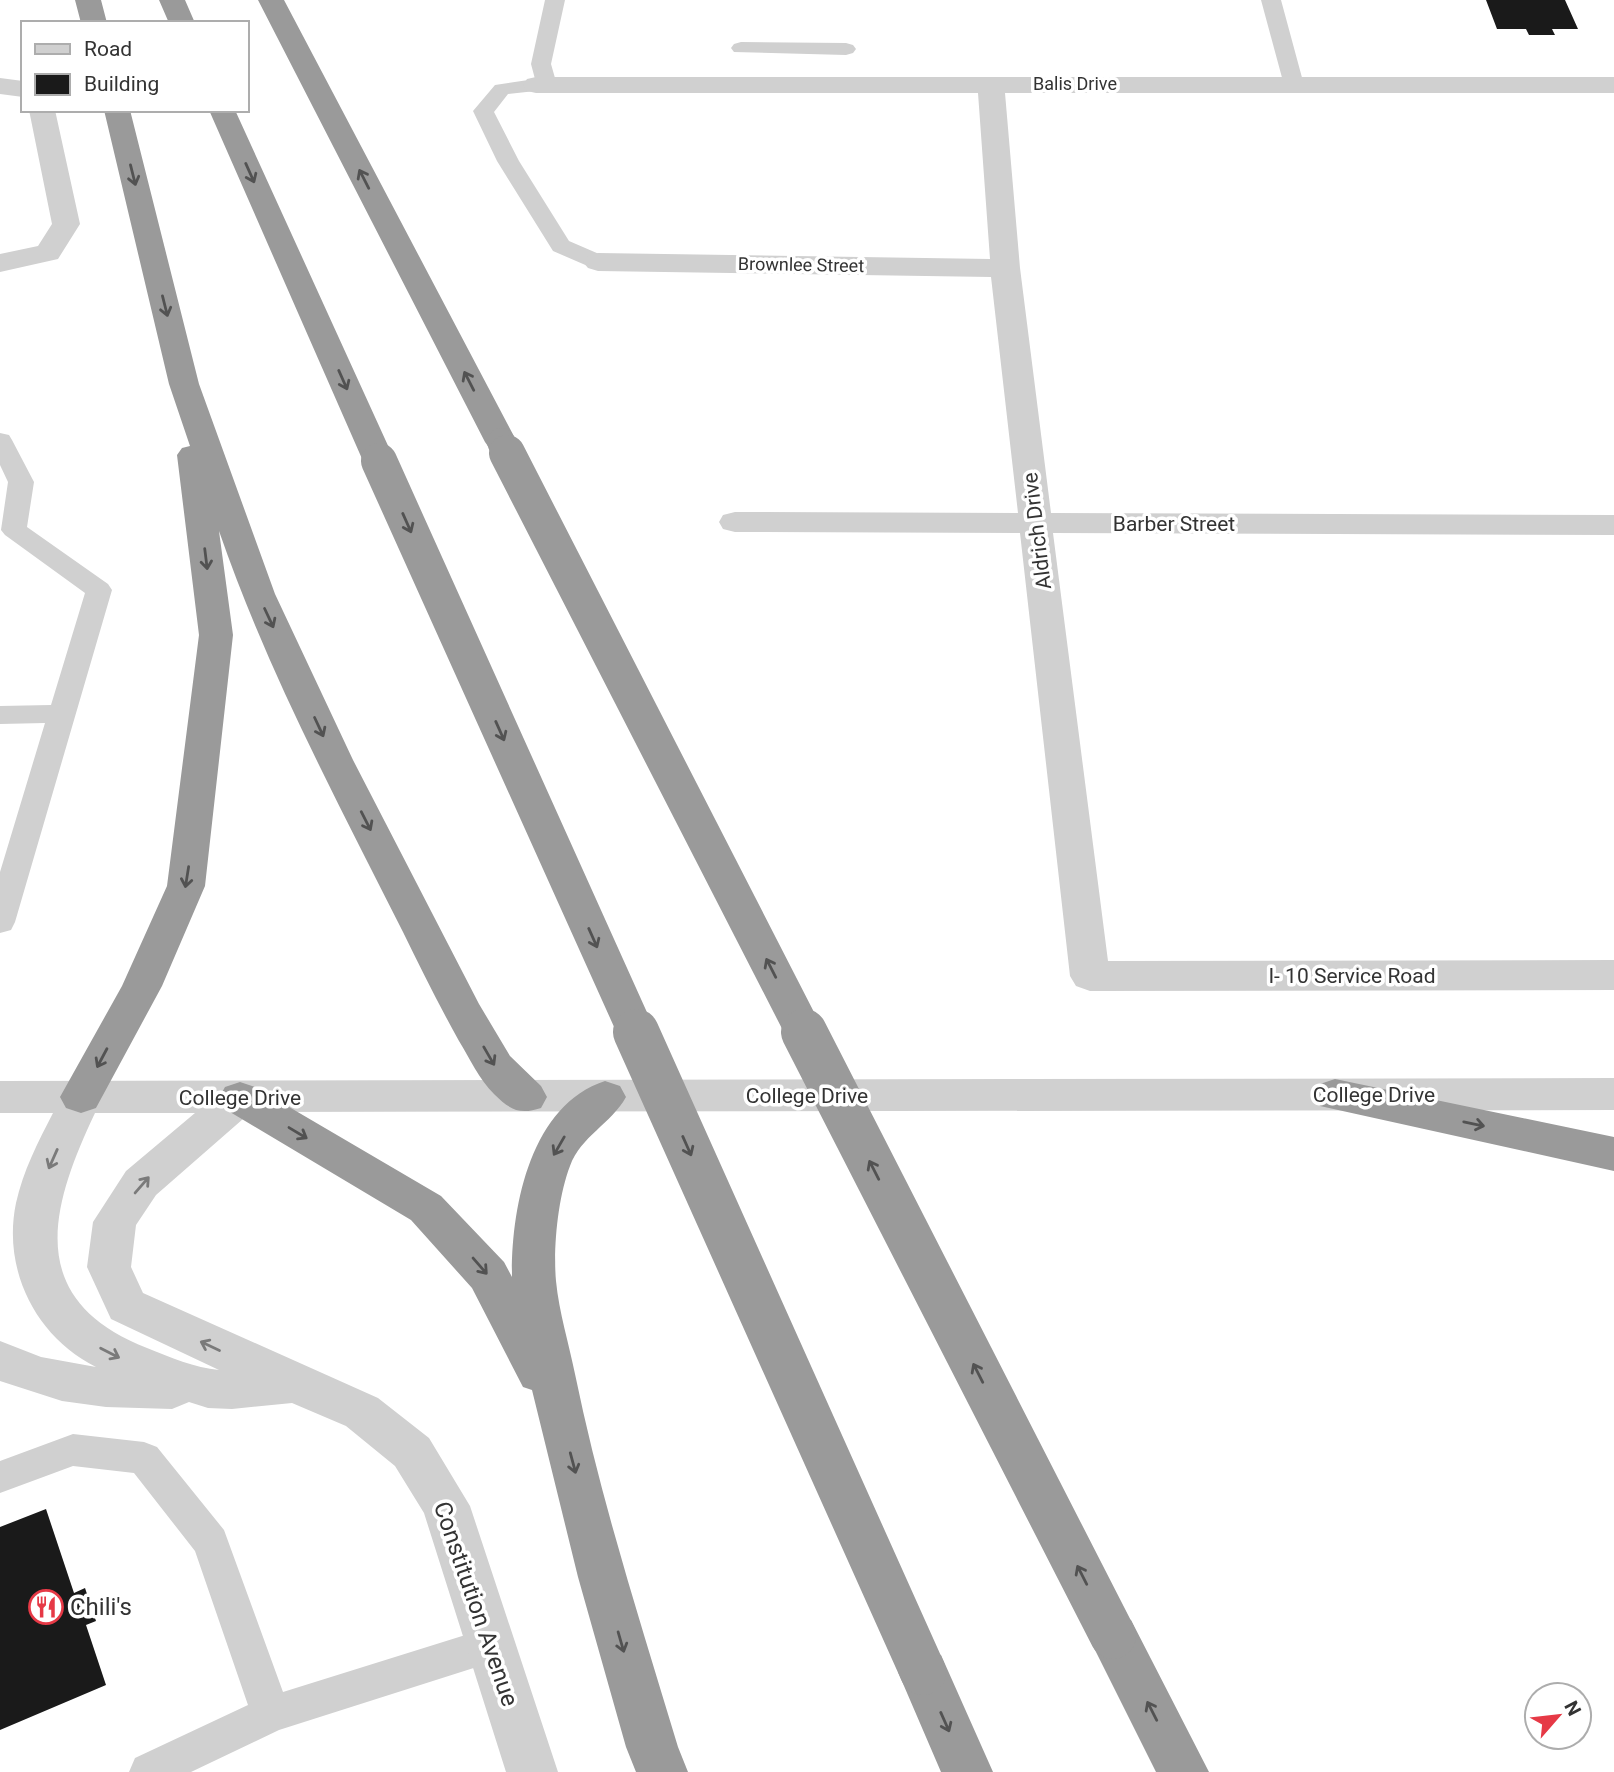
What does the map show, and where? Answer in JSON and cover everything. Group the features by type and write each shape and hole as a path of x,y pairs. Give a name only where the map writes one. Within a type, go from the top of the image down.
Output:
{"highway":[{"path":"88,0 93,21"},
{"path":"172,0 181,21"},
{"path":"271,0 1183,1772"},
{"path":"117,112 184,384 258,594 335,760 461,1008 495,1067 526,1097"},
{"path":"223,112 967,1772"},
{"path":"81,1097 142,986 186,886 216,635 184,384"},
{"path":"1335,1095 1614,1154"},
{"path":"605,1097 573,1125 548,1167 533,1239 534,1282 560,1415 602,1577 652,1747 662,1772"},
{"path":"240,1098 426,1208 448,1229 488,1275 560,1415"}],"street":[{"name":"Aldrich Drive","path":"991,84 1005,268 1090,976"},
{"name":"Balis Drive","path":"541,85 1614,85"},
{"path":"0,86 21,89"},
{"path":"0,263 48,253 66,224 42,112"},
{"name":"Brownlee Street","path":"598,262 1005,268"},
{"name":"Barber Street","path":"735,522 1614,525"},
{"name":"I- 10 Service Road","path":"1090,976 1614,975"},
{"name":"College Drive","path":"0,1097 1614,1094"},
{"name":"Constitution Avenue","path":"81,1097 40,1186 34,1224 38,1264 47,1294 59,1314 101,1349 132,1364 214,1389"},
{"name":"Constitution Avenue","path":"240,1098 141,1183 115,1222 109,1267 127,1306 362,1412 412,1452 446,1506 532,1772"},
{"name":"Constitution Avenue","path":"0,1360 40,1377 62,1382 133,1389 214,1389 295,1384"}],"lane":[{"path":"555,0 541,64 541,85 502,89 483,111 508,161 561,246 598,262"},
{"path":"1270,0 1294,85"},
{"path":"741,48 846,49"},
{"path":"783,84 785,49"},
{"path":"0,440 21,482 14,530 99,590 0,922"},
{"path":"0,715 61,715"},
{"path":"0,1477 73,1450 144,1458 211,1542 271,1714"},
{"path":"149,1772 271,1714 491,1645"}],"building":[{"path":"1486,0 1565,0 1578,29 1552,29 1555,35 1529,35 1526,29 1497,29"},
{"name":"Chili's","path":"46,1509 74,1593 85,1588 96,1621 86,1625 106,1685 0,1730 0,1527"}],"place":[{"name":"Chili's","path":"46,1607"}]}
